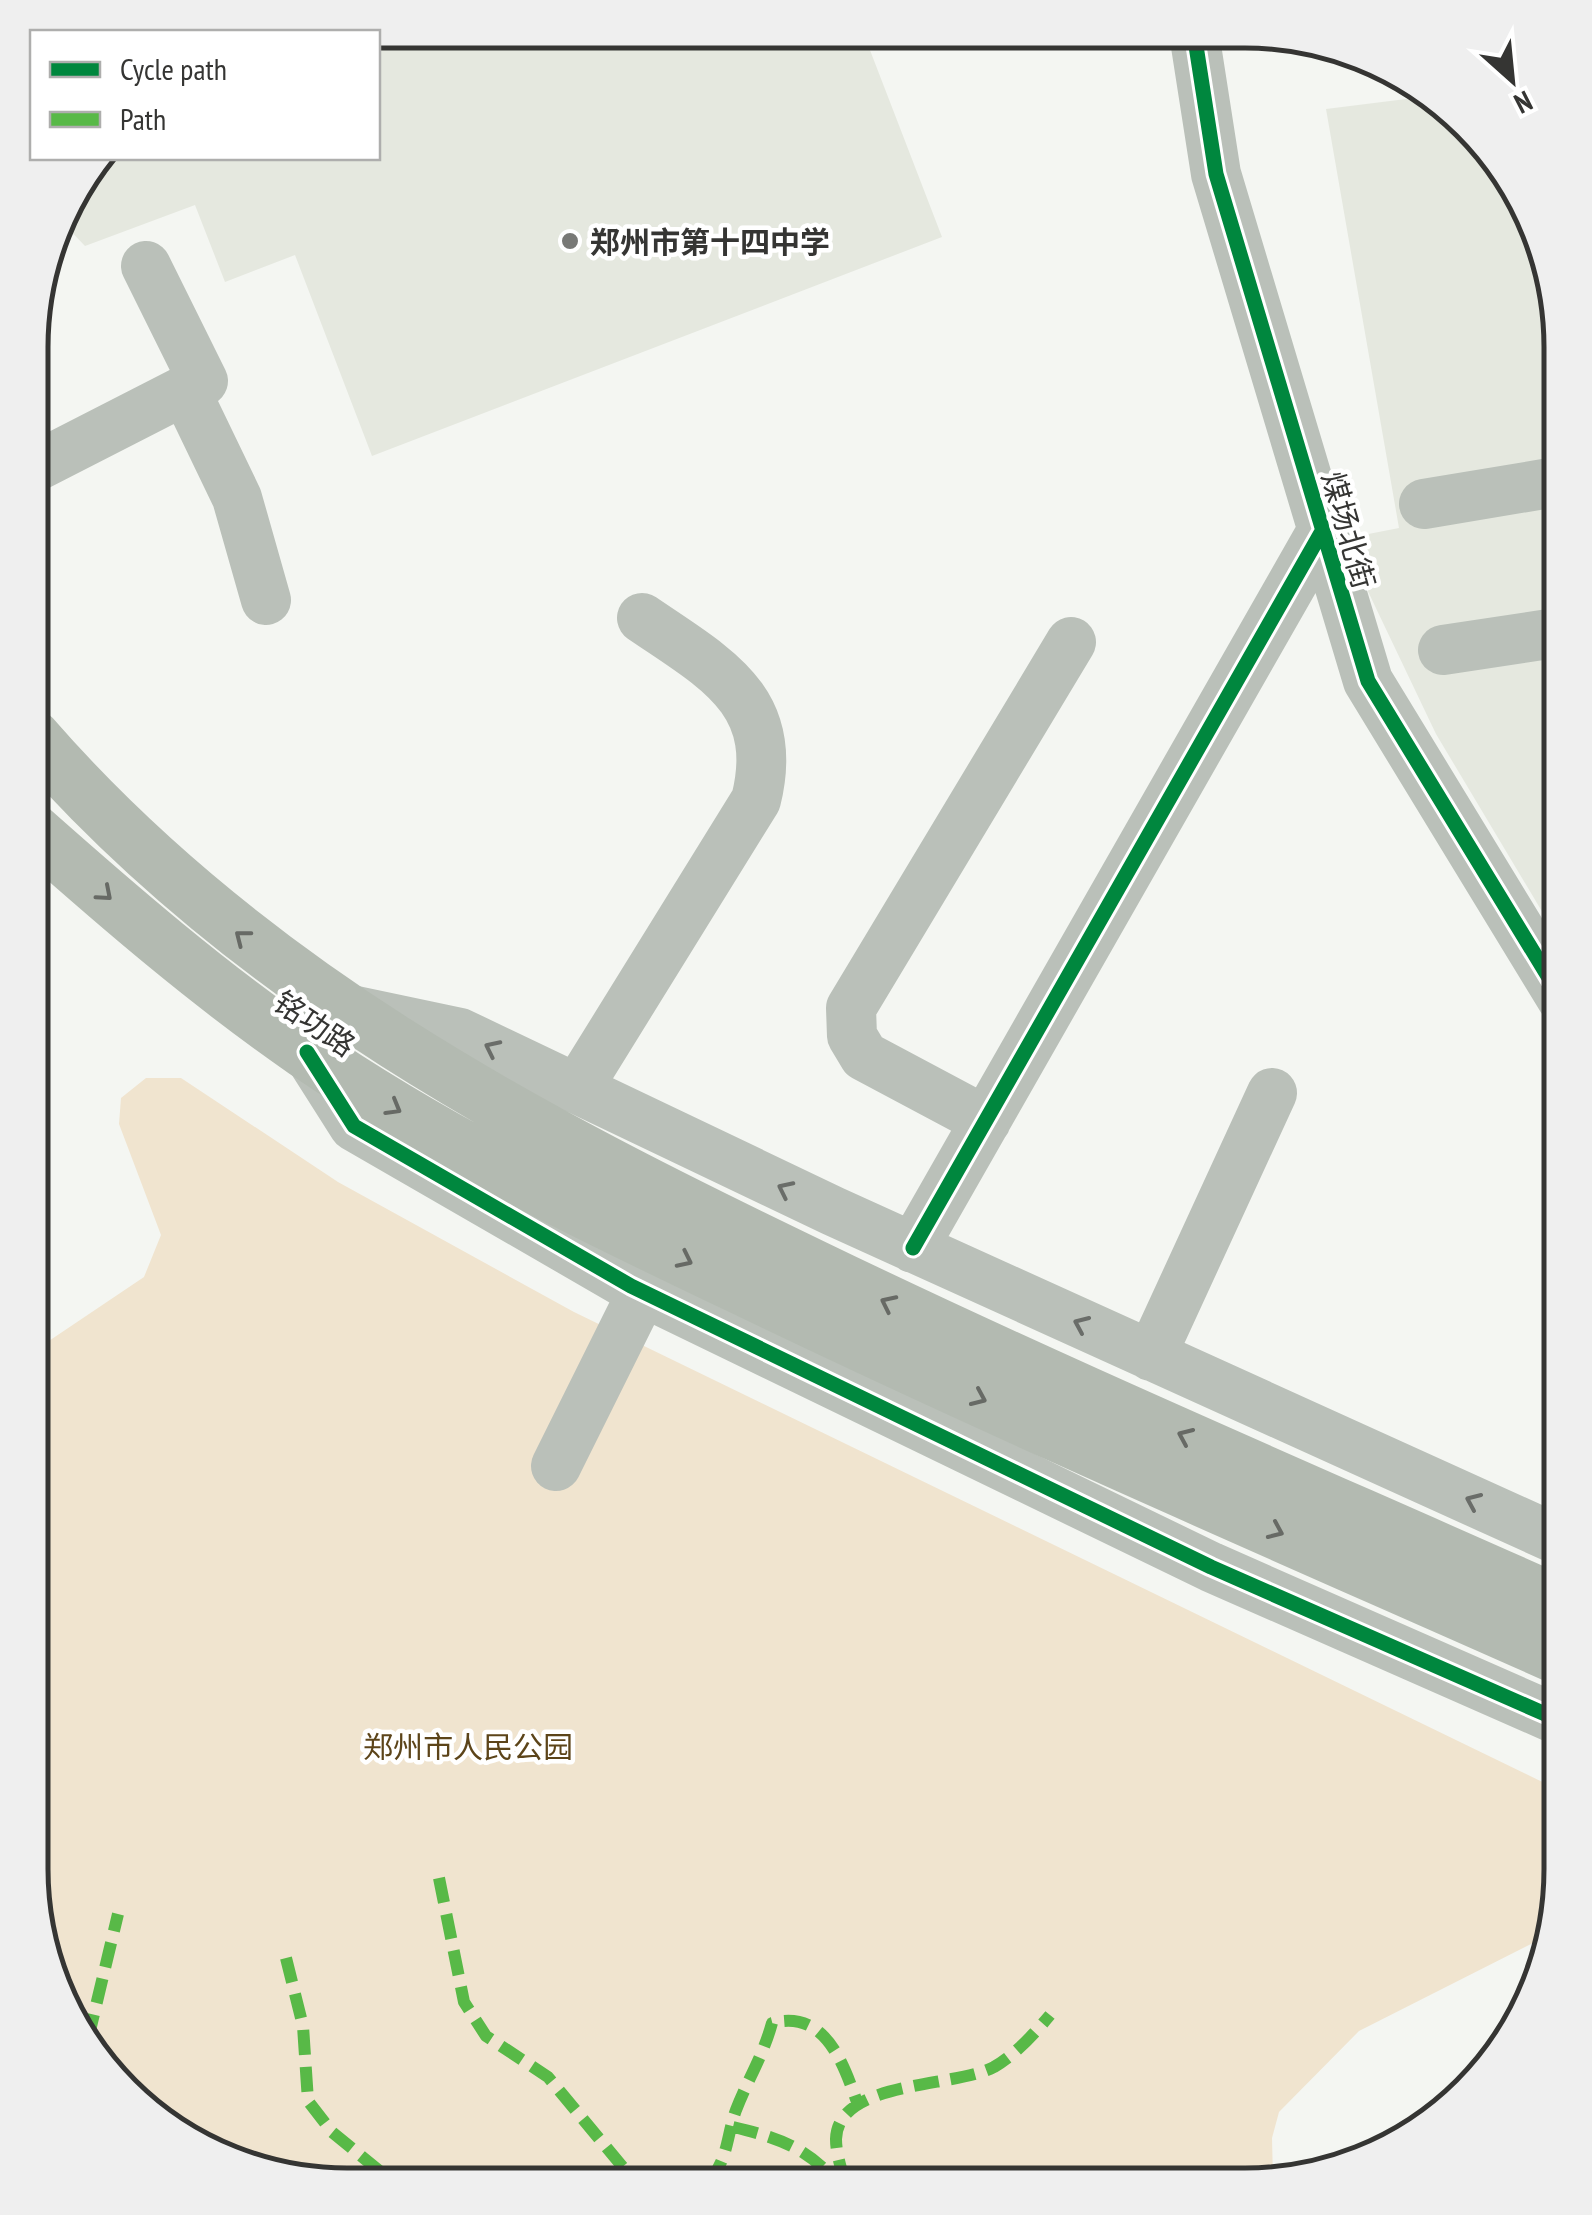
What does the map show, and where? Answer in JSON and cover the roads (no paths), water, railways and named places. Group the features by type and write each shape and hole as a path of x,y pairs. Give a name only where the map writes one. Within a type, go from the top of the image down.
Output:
{"main road":[{"name":"铭功路","path":"48,753 139,851 256,948 609,1196"},
{"name":"铭功路","path":"48,844 168,949 306,1052 434,1131 609,1196"},
{"path":"609,1196 903,1310 1544,1596"},
{"path":"609,1196 881,1355 1544,1650"}],"street":[{"name":"煤场北街","path":"1196,48 1216,174 1368,681 1544,969"},
{"path":"48,460 203,381 146,266"},
{"path":"185,390 237,498 266,600"},
{"path":"1424,504 1544,484"},
{"path":"913,1248 1321,533"},
{"path":"577,1089 756,800 765,764 762,736 740,696 716,669 642,618"},
{"path":"1443,650 1544,635"},
{"path":"986,1120 864,1056 852,1036 851,1008 1071,642"},
{"path":"337,1007 460,1033 913,1248 1544,1533"},
{"path":"306,1052 354,1126 643,1291 1211,1567 1544,1714"},
{"path":"1151,1356 1272,1093"},
{"path":"556,1466 643,1291"}],"place":[{"name":"郑州市第十四中学","path":"570,241"}],"park label":[{"name":"郑州市人民公园","path":"468,1746"}]}
